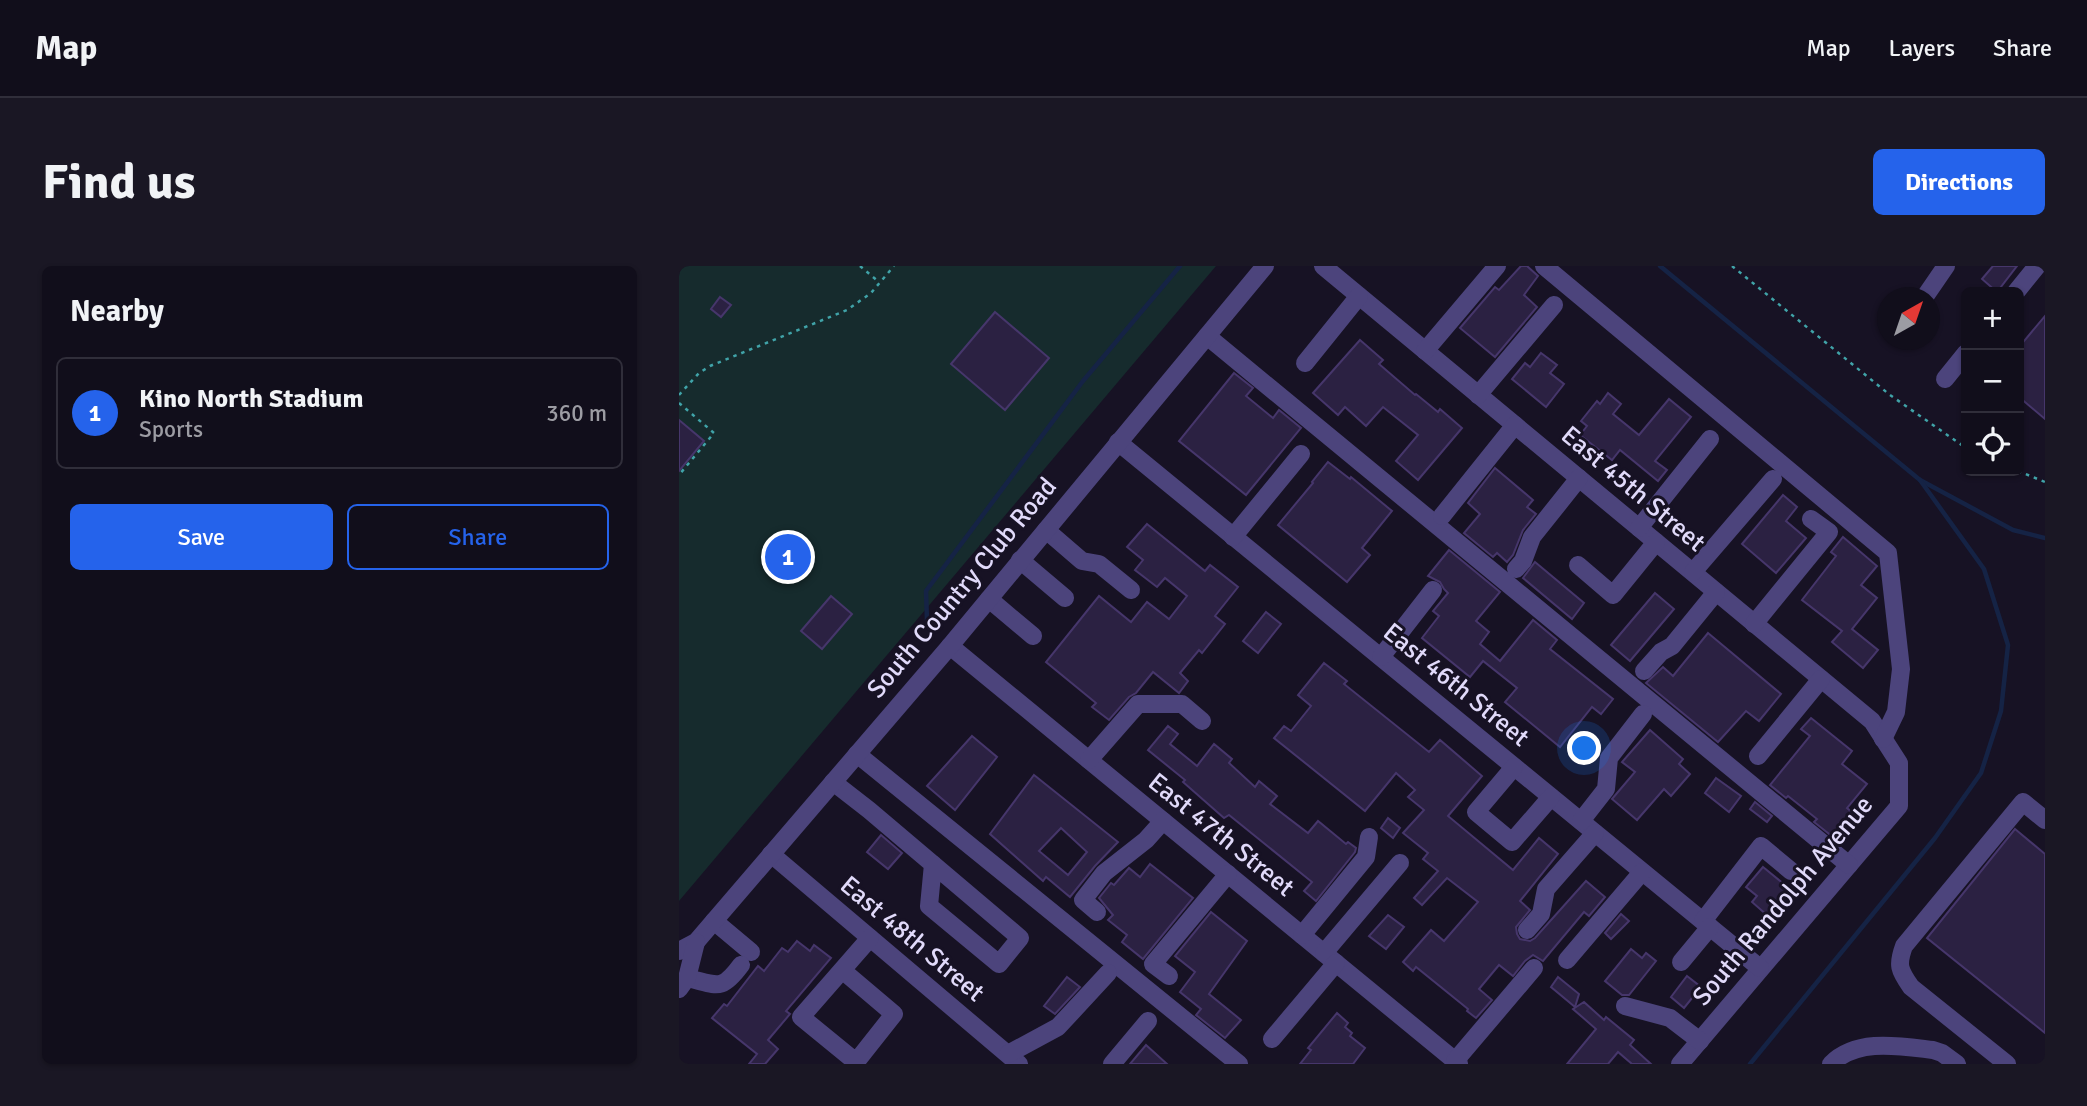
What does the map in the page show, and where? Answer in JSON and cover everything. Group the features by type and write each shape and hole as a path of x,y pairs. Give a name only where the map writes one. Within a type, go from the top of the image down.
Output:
{"street":[{"name":"South Country Club Road","path":"683,984 697,942 714,921 950,646 1265,266"},
{"name":"East 45th Street","path":"1323,266 1872,721 1899,763"},
{"path":"1426,351 1497,266"},
{"path":"1544,266 1888,553 1901,669 1896,712 1883,739"},
{"path":"1932,287 1946,266"},
{"path":"2020,287 2037,266"},
{"path":"1305,363 1359,296"},
{"path":"1478,395 1554,305"},
{"path":"1207,336 1849,865"},
{"path":"1945,379 1961,359"},
{"path":"1441,516 1515,425"},
{"path":"1639,528 1710,439"},
{"name":"East 46th Street","path":"1118,442 1761,968"},
{"path":"1233,537 1301,454"},
{"path":"1516,569 1523,561 1532,537 1579,478"},
{"path":"1693,572 1773,479"},
{"path":"1754,624 1829,532 1811,519"},
{"path":"1046,530 1082,561 1100,564 1131,590"},
{"path":"1578,565 1613,595 1656,542"},
{"path":"1020,560 1065,598"},
{"path":"1381,657 1433,590"},
{"path":"1644,671 1661,652 1672,646 1716,592"},
{"path":"989,598 1033,636"},
{"name":"East 47th Street","path":"950,646 1457,1062"},
{"path":"1758,756 1821,679"},
{"path":"1089,760 1138,704 1182,705 1202,721"},
{"path":"1527,930 1541,914 1546,889 1588,827 1606,789 1609,758 1643,714"},
{"path":"857,754 1239,1064"},
{"name":"South Randolph Avenue","path":"1680,1064 1899,806 1899,763"},
{"path":"1514,767 1476,812 1512,842 1551,797"},
{"path":"833,782 869,810 933,864 1020,938 999,964 929,906 933,864"},
{"path":"2007,1064 1911,987 1898,962 1904,946 2023,802 2045,820"},
{"path":"1097,912 1083,900 1104,873 1146,839 1163,821"},
{"path":"1302,935 1366,857 1369,837"},
{"path":"1681,962 1761,846 1791,871"},
{"name":"East 48th Street","path":"771,854 1014,1059"},
{"path":"1272,1039 1400,863"},
{"path":"1567,960 1642,872"},
{"path":"1169,976 1153,964 1228,874"},
{"path":"683,984 721,985 729,981 746,958 714,921"},
{"path":"842,970 894,1014 856,1062 801,1017 842,970 870,938"},
{"name":"South Country Club Road","path":"679,951 697,942"},
{"path":"1457,1062 1534,968"},
{"path":"1014,1059 1058,1027 1108,973"},
{"path":"1625,1006 1670,1018 1700,1041"},
{"path":"1112,1064 1148,1021"},
{"path":"1831,1064 1842,1054 1871,1046 1933,1050 1943,1053 1957,1064"}],"path":[{"path":"860,266 880,282"},
{"path":"679,395 699,373 710,366 848,310 894,266"},
{"path":"1732,266 1890,395 1961,445"},
{"path":"679,403 714,433 679,475"},
{"path":"2024,473 2045,482"}],"green space":[{"path":"679,266 1216,266 679,901"}],"building":[{"path":"1521,266 1527,266 1538,276 1524,295 1537,307 1495,357 1460,328 1495,287 1499,290"},
{"path":"1993,266 2017,266 2001,287 1991,287 1982,279"},
{"path":"720,297 731,305 721,317 711,309"},
{"path":"995,312 1049,358 1005,410 951,364"},
{"path":"2045,316 2045,419 2024,401 2024,341"},
{"path":"1360,340 1383,360 1379,364 1415,395 1438,412 1440,409 1462,428 1418,480 1396,461 1418,435 1383,407 1366,426 1345,407 1338,415 1313,393"},
{"path":"1541,353 1557,365 1550,373 1564,384 1546,407 1512,379 1525,363 1530,367"},
{"path":"1234,373 1253,388 1246,396 1273,418 1279,410 1301,428 1246,495 1179,441"},
{"path":"1608,393 1621,404 1613,414 1639,435 1669,399 1691,417 1655,461 1667,470 1658,481 1620,450 1612,460 1580,435 1587,426 1581,421 1597,401 1600,404"},
{"path":"679,420 704,441 679,471"},
{"path":"1328,462 1392,511 1362,548 1370,555 1347,582 1278,525"},
{"path":"1495,468 1533,500 1527,507 1536,514 1523,530 1513,555 1507,562 1497,553 1493,557 1464,533 1480,514 1468,503"},
{"path":"1783,495 1797,507 1786,521 1806,538 1776,573 1742,544"},
{"path":"1147,524 1205,571 1210,565 1238,587 1215,616 1225,624 1202,653 1199,650 1180,673 1188,681 1179,693 1153,672 1109,720 1092,707 1096,703 1046,662 1099,596 1131,622 1147,602 1169,619 1187,596 1165,578 1157,587 1135,570 1143,560 1127,547"},
{"path":"1843,537 1877,566 1861,585 1877,598 1852,629 1878,650 1863,668 1832,642 1842,631 1802,600 1836,556 1831,552"},
{"path":"1449,550 1500,592 1476,621 1489,632 1480,644 1500,661 1533,620 1557,640 1550,649 1613,699 1601,714 1592,707 1560,747 1505,702 1517,688 1483,661 1470,677 1422,638 1439,616 1433,611 1448,593 1440,582 1428,576"},
{"path":"1535,562 1584,603 1572,619 1523,578"},
{"path":"1655,593 1674,609 1630,661 1611,645"},
{"path":"831,596 852,614 822,649 801,631"},
{"path":"1266,612 1281,624 1258,653 1243,641"},
{"path":"1708,633 1781,694 1759,721 1746,711 1718,742 1646,683 1663,667 1673,676"},
{"path":"1324,663 1347,681 1344,684 1429,752 1440,740 1482,776 1448,816 1513,870 1539,838 1558,854 1520,901 1530,910 1516,927 1520,939 1530,941 1535,938 1586,881 1605,897 1589,916 1584,912 1543,961 1533,955 1513,976 1499,965 1479,989 1492,1000 1476,1018 1416,967 1413,971 1403,962 1431,930 1444,941 1478,902 1447,878 1422,905 1414,898 1438,871 1423,859 1428,853 1403,833 1424,810 1408,797 1415,790 1396,773 1365,811 1274,738 1284,726 1291,731 1311,706 1298,695"},
{"path":"1811,718 1852,751 1842,764 1867,784 1847,808 1853,813 1833,837 1814,822 1817,819 1770,785 1810,736 1801,729"},
{"path":"1168,726 1178,734 1170,744 1197,766 1214,744 1232,759 1229,763 1255,787 1259,781 1277,796 1270,804 1308,833 1318,821 1346,844 1348,842 1356,848 1316,901 1304,891 1312,882 1229,815 1224,818 1183,782 1185,780 1148,750"},
{"path":"1650,730 1683,759 1679,764 1690,774 1671,796 1664,789 1637,820 1612,799 1635,772 1622,762"},
{"path":"972,736 997,757 955,810 927,786"},
{"path":"1034,775 1118,842 1070,897 1046,877 1043,881 990,834","holes":["1061,828 1087,852 1068,875 1039,851"]},
{"path":"1716,778 1741,796 1729,812 1705,793"},
{"path":"1755,802 1772,816 1767,822 1750,809"},
{"path":"1388,818 1400,828 1393,838 1381,828"},
{"path":"2015,829 2045,854 2045,1033 1927,938"},
{"path":"881,835 902,853 888,869 867,852"},
{"path":"1150,864 1193,898 1143,959 1122,942 1127,935 1108,920 1113,915 1099,898 1111,883 1114,885 1129,868 1140,877"},
{"path":"1763,867 1790,889 1768,916 1752,902 1757,896 1746,887"},
{"path":"1211,912 1247,941 1209,994 1241,1020 1225,1038 1196,1015 1201,1009 1180,992 1195,972 1175,956"},
{"path":"1621,914 1629,921 1611,939 1605,933"},
{"path":"1388,915 1404,927 1386,949 1369,936"},
{"path":"797,941 810,951 814,945 831,958 786,1011 790,1014 768,1040 778,1049 765,1064 749,1064 757,1054 712,1018 724,1004 727,1006 758,966 764,971 782,948 788,952"},
{"path":"1631,949 1642,958 1646,953 1656,961 1629,995 1622,995 1605,981"},
{"path":"1687,976 1701,987 1684,1008 1671,997"},
{"path":"1067,977 1080,987 1055,1014 1044,1006"},
{"path":"1558,977 1579,994 1575,1007 1551,987"},
{"path":"1584,1002 1604,1020 1606,1017 1634,1040 1630,1045 1651,1064 1632,1064 1618,1052 1608,1064 1567,1064 1596,1029 1573,1009"},
{"path":"1337,1013 1348,1023 1345,1027 1352,1033 1350,1036 1365,1048 1353,1064 1300,1064 1311,1050 1308,1048"},
{"path":"1146,1045 1167,1064 1130,1064"}],"waterway":[{"path":"927,621 926,591 1083,381 1180,266"},
{"path":"1660,266 1920,480 2013,530 2045,538"},
{"path":"1750,1064 1935,838 1981,773 2001,711 2008,645 1984,569 1920,480"}],"place":[{"name":"Kino North Stadium","path":"788,557"}]}
